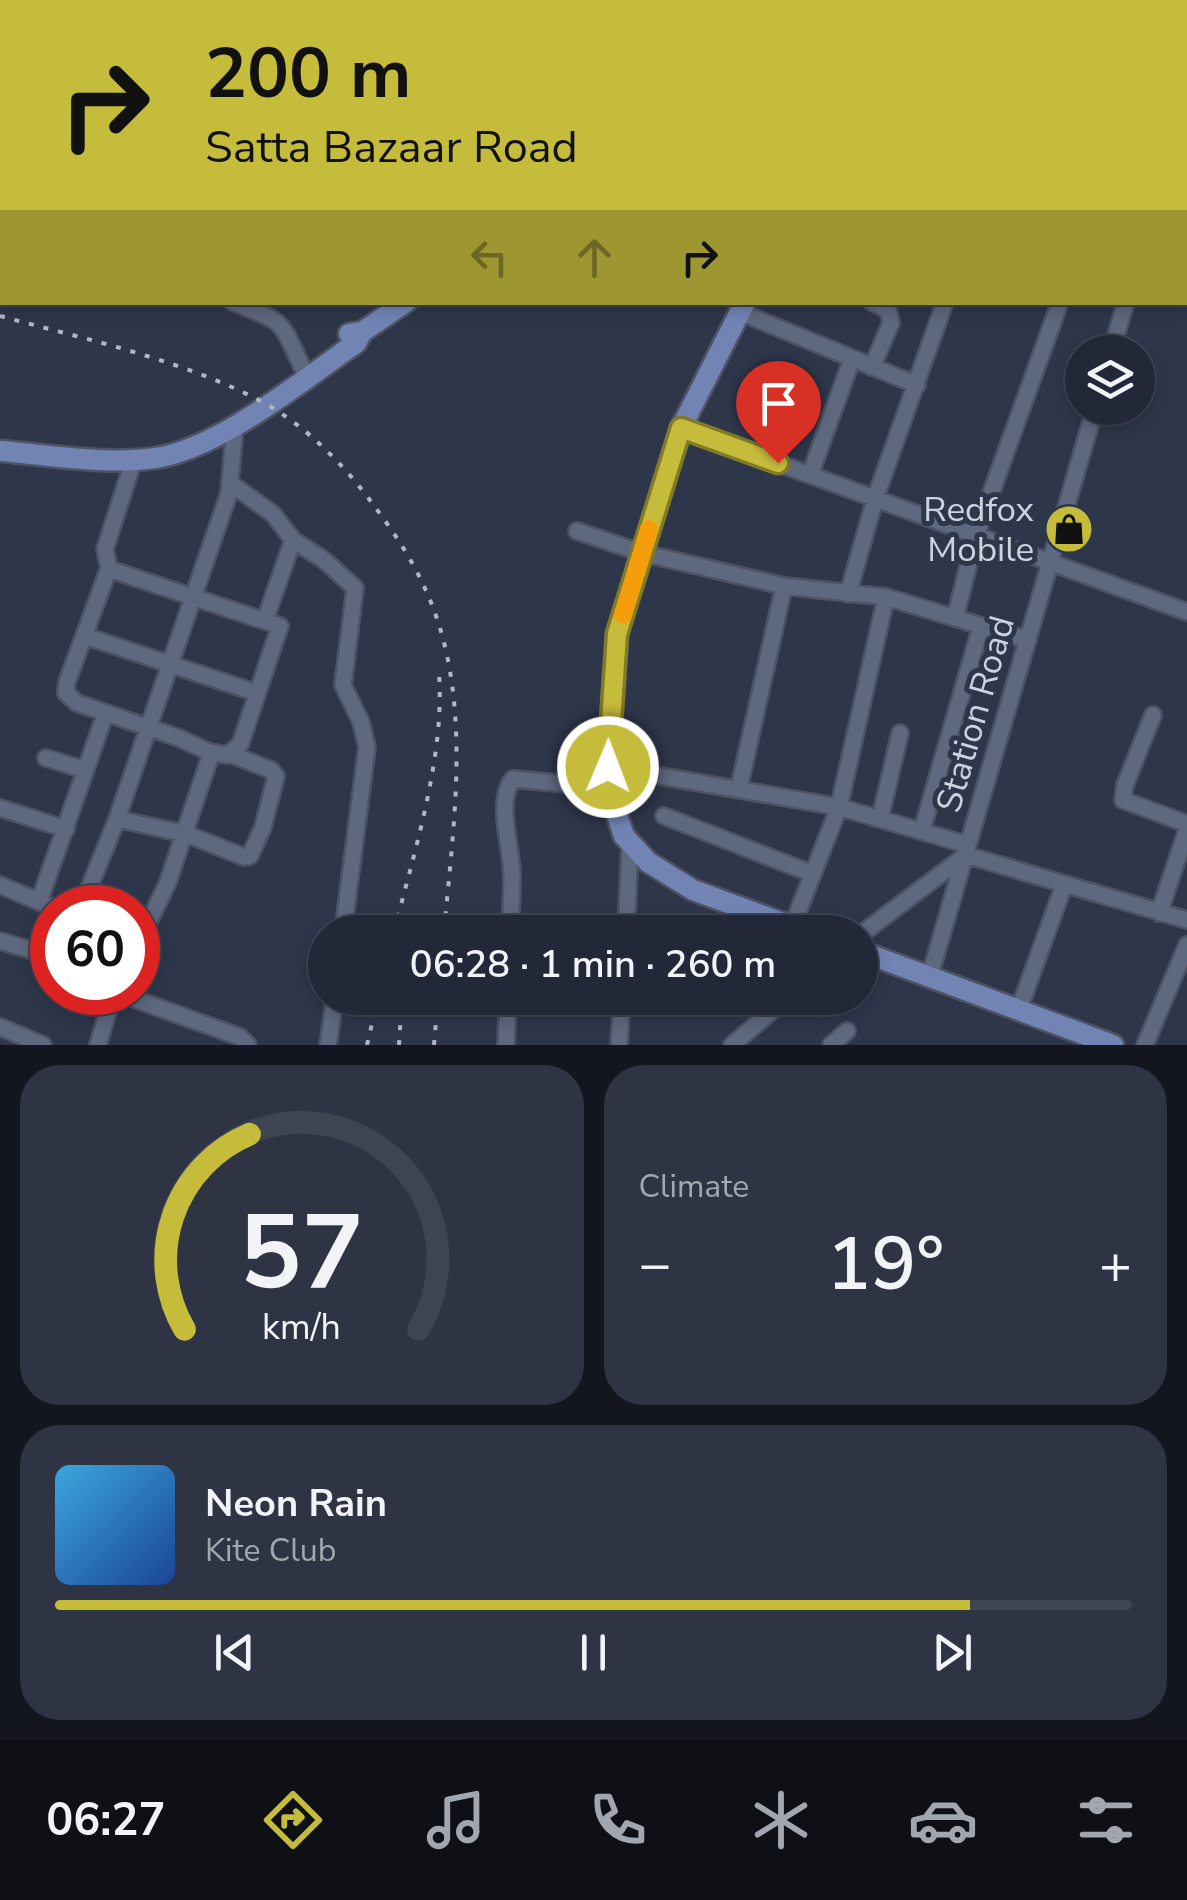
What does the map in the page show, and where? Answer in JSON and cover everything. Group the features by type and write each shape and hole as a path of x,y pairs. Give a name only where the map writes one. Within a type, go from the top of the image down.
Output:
{"main road":[{"path":"183,448 349,334 362,332 402,305"},
{"path":"742,307 681,428 617,634 610,777 618,820 630,846 678,883 760,915"},
{"path":"3,457 42,454 158,458 207,442 356,343 362,332"},
{"path":"878,959 929,980 1019,1009 1074,1038 1113,1045"}],"street":[{"path":"240,305 278,320 302,367"},
{"path":"872,367 892,318 879,305"},
{"path":"848,594 875,498 945,305"},
{"path":"956,618 976,535 1059,305"},
{"path":"1116,335 1125,305"},
{"path":"742,307 917,385"},
{"path":"810,475 852,359"},
{"path":"90,885 117,819 230,484 235,425"},
{"name":"Station Road","path":"929,980 1090,425"},
{"path":"681,428 1187,612"},
{"path":"117,819 186,834 244,857 254,850 263,827 275,773 230,754 210,752 105,715 77,703 66,693 108,569 105,549 134,459"},
{"path":"230,484 272,514 293,540 348,580 356,594 342,685 361,722 367,747 345,915"},
{"path":"577,531 642,553 784,586 886,597 1028,640"},
{"path":"264,620 293,540"},
{"path":"108,569 280,626 240,745 230,754"},
{"path":"739,788 784,586"},
{"path":"803,915 813,874 839,807 886,597"},
{"path":"922,830 982,627"},
{"path":"85,636 257,694"},
{"path":"1153,714 1123,800 1187,827 1159,913"},
{"path":"52,885 66,829 105,715"},
{"path":"880,819 900,733"},
{"path":"160,899 186,834 210,752"},
{"path":"46,758 85,770"},
{"path":"511,915 512,874 506,808 510,782 610,777 739,788 839,807 922,830 1064,884 1187,919"},
{"path":"0,809 66,829"},
{"path":"664,816 813,874"},
{"path":"627,915 630,846"},
{"path":"878,921 967,850"},
{"path":"1019,1009 1064,884"},
{"path":"0,885 30,898"},
{"path":"0,941 30,950"},
{"path":"1145,1045 1187,945"},
{"path":"160,1007 240,1037 248,1045"},
{"path":"98,1045 104,1015"},
{"path":"328,1045 332,1015"},
{"path":"506,1045 507,1015"},
{"path":"619,1045 621,1015"},
{"path":"732,1045 767,1015"},
{"path":"0,1027 43,1045"},
{"path":"831,1045 847,1031"}],"railway":[{"path":"0,316 161,360 270,406 319,443 385,521 421,580 438,621 449,664 456,753 446,915"},
{"path":"398,915 433,771 439,673"},
{"path":"367,1045 374,1015"},
{"path":"399,1045 401,1015"},
{"path":"434,1045 437,1015"}],"slow traffic":[{"path":"623,615 649,529"}],"place":[{"name":"Redfox Mobile","path":"1069,529"}],"route":[{"path":"608,767 617,634 681,428 778,463"}]}
